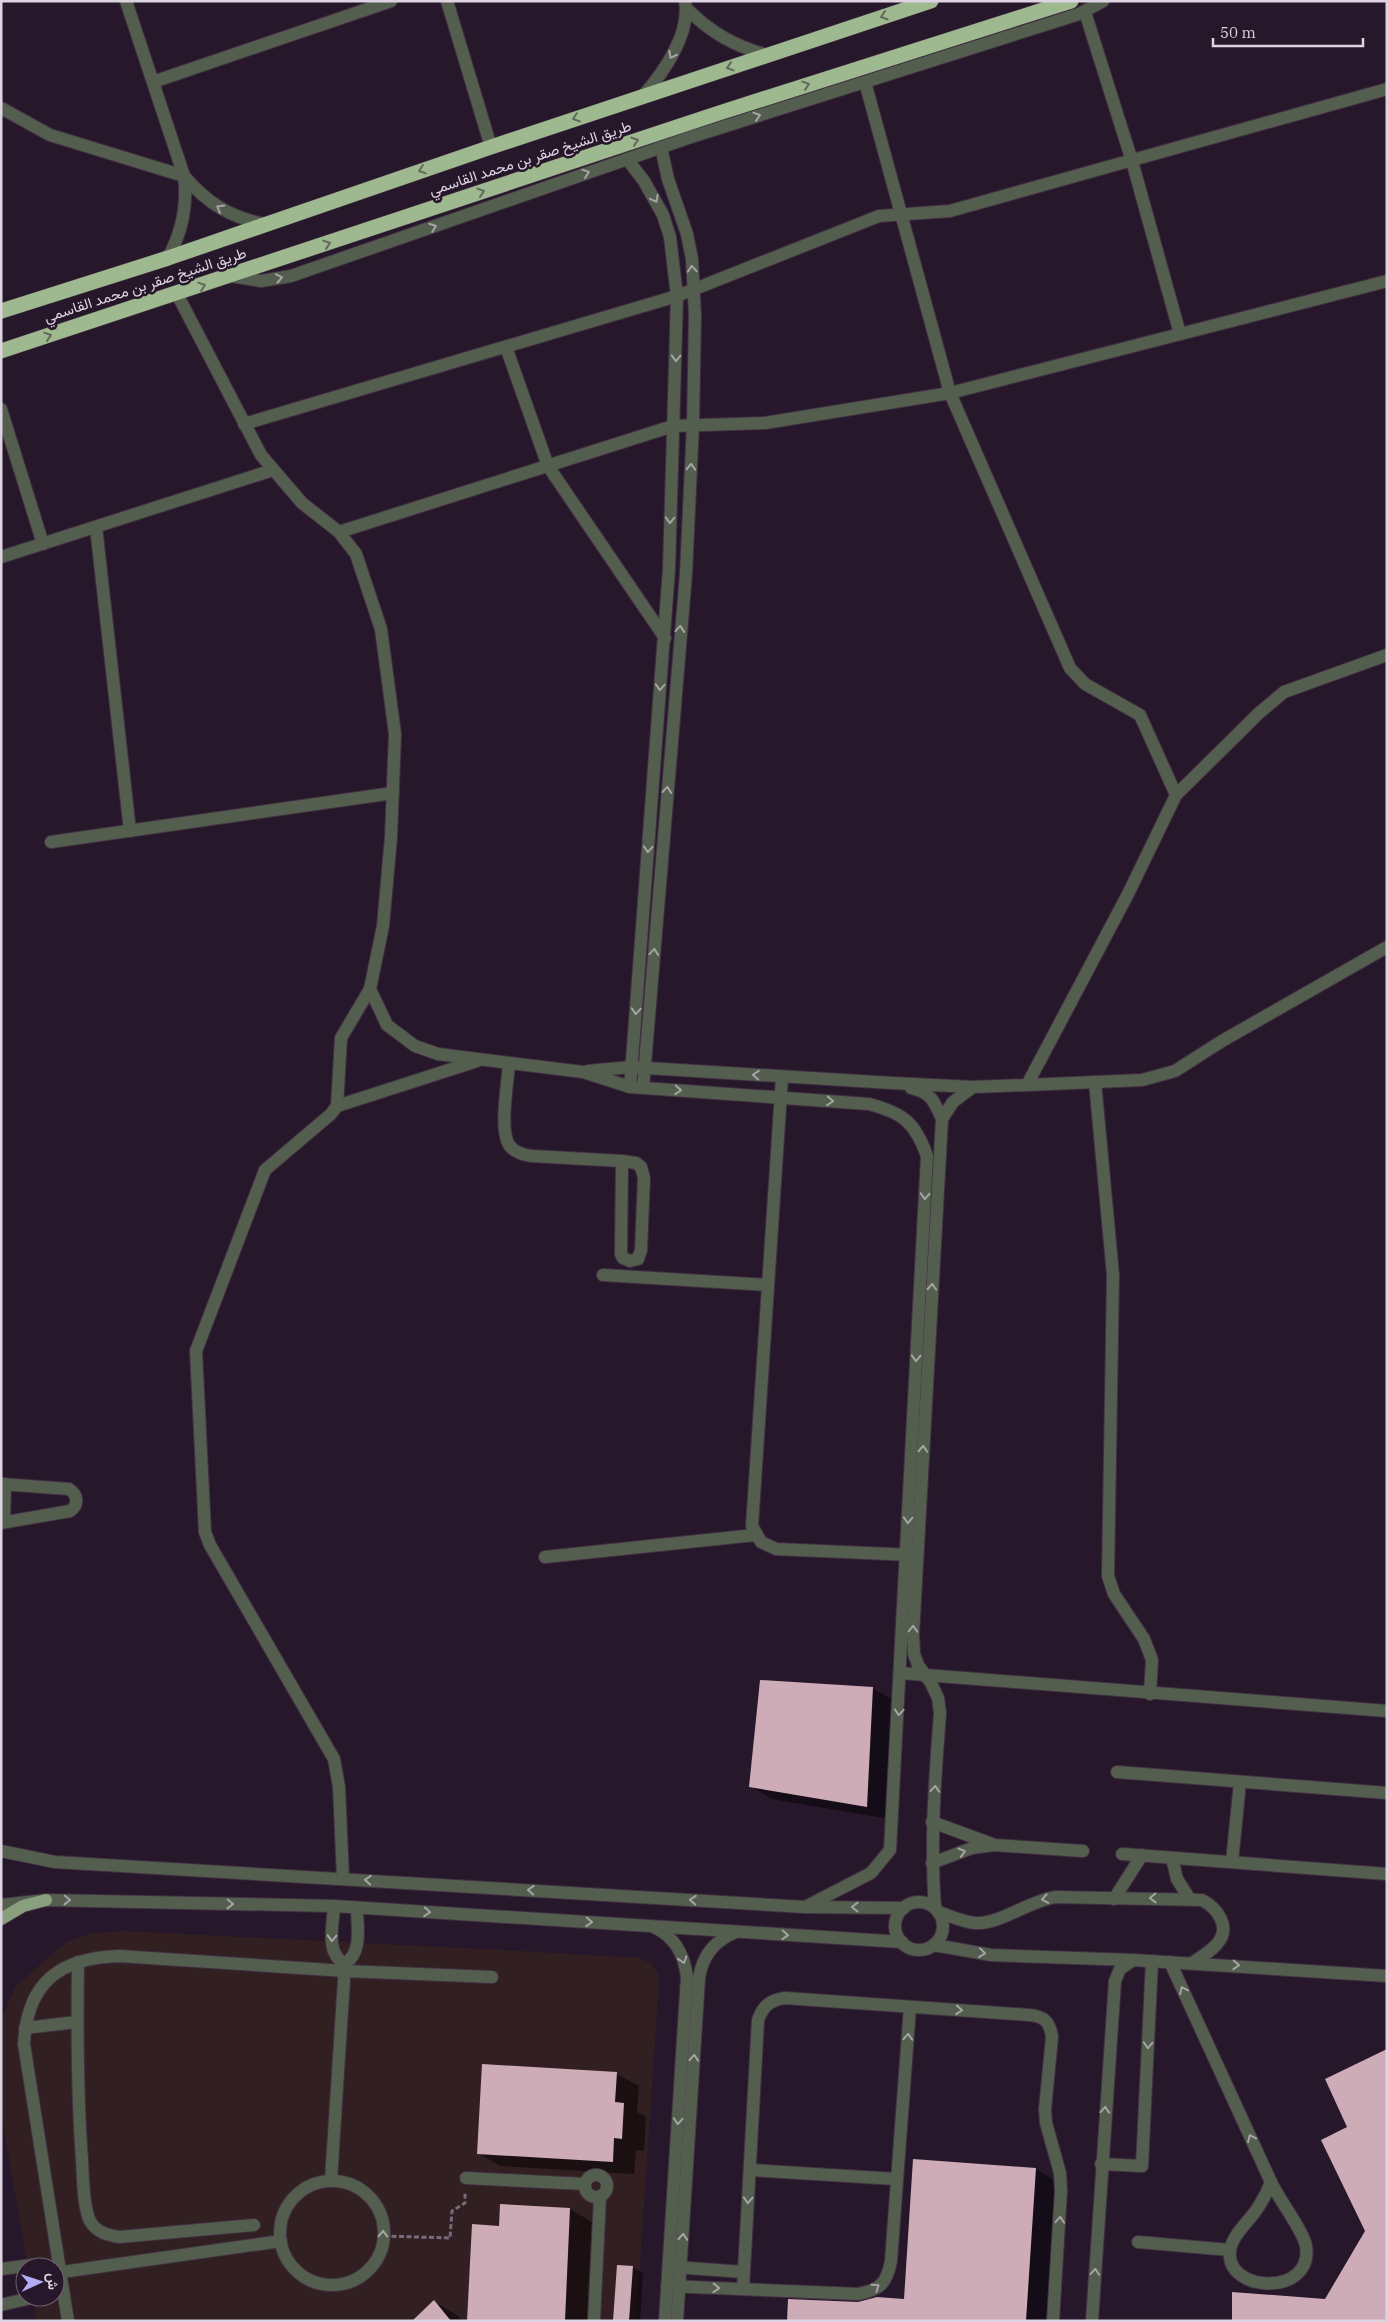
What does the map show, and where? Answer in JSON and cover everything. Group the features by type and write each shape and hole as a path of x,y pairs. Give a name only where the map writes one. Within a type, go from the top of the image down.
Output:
{"highway":[{"name":"طريق الشيخ صقر بن محمد القاسمي","path":"1,351 719,113 1071,1"},
{"name":"طريق الشيخ صقر بن محمد القاسمي","path":"1,312 168,258 642,96 926,2"}],"main road":[{"path":"1,1919 23,1906 46,1900"}],"street":[{"path":"126,1 184,176 186,196 183,220 180,234 168,258"},
{"path":"153,82 391,1"},
{"path":"447,1 491,147"},
{"path":"231,276 261,280 291,276 661,147 1085,12 1103,1"},
{"path":"686,5 715,34 748,50 767,55"},
{"path":"642,96 656,81 676,47 686,5"},
{"path":"1085,12 1132,161 1180,334"},
{"path":"865,82 950,392 1070,668 1085,684 1140,715 1176,795"},
{"path":"244,424 677,296 879,216 930,214 950,210 1387,90"},
{"path":"1,108 50,135 184,176 196,190 222,210 250,222 265,224"},
{"path":"643,1088 678,651 686,574 696,316 692,259 687,234 668,179 661,147"},
{"path":"626,160 644,182 663,215 670,237 677,296 669,569 630,1087"},
{"path":"339,532 673,426 764,422 950,392 1387,280"},
{"path":"177,294 261,455 302,503 339,532 356,554 381,629 396,734 382,926 370,989 341,1038 336,1106 331,1114 265,1170 196,1351 205,1532 210,1545 334,1759 339,1787 343,1878"},
{"path":"506,347 548,466 664,636 678,651"},
{"path":"1,409 43,544"},
{"path":"1,557 274,470"},
{"path":"96,527 130,831"},
{"path":"1027,1085 1128,894 1176,795 1259,713 1284,692 1387,655"},
{"path":"50,842 393,793"},
{"path":"583,1072 631,1067 892,1084 973,1087 1142,1080 1175,1071 1222,1041 1387,947"},
{"path":"370,989 387,1025 415,1046 438,1054 583,1072 630,1087 869,1104 893,1111 913,1126 921,1138 927,1156 911,1555 912,1635 914,1654 938,1698 940,1713 932,1822 932,1863 937,1910 943,1922 943,1931 934,1945 926,1949 917,1950 902,1942 896,1928 899,1913 914,1902 925,1902 937,1910 966,1922 981,1924 991,1922 1027,1905 1046,1899 1189,1898 1202,1900 1214,1906 1221,1916 1223,1930 1219,1943 1192,1963"},
{"path":"336,1106 482,1060"},
{"path":"509,1063 505,1137 515,1152 523,1155 622,1161 636,1163 641,1167 644,1178 641,1250 638,1258 630,1261 626,1260 621,1254 622,1161"},
{"path":"782,1076 751,1518 755,1535 768,1547 776,1549 911,1555"},
{"path":"1095,1082 1113,1275 1108,1576 1114,1594 1144,1639 1152,1660 1150,1694"},
{"path":"805,1907 871,1873 890,1850 900,1673 911,1555 942,1119 935,1102 925,1091 892,1084"},
{"path":"942,1119 953,1102 973,1087"},
{"path":"604,1275 768,1285"},
{"path":"3,1484 69,1489 77,1500 74,1508 70,1511 3,1522 3,1484"},
{"path":"545,1557 755,1535"},
{"path":"900,1673 1387,1711"},
{"path":"1117,1772 1387,1793"},
{"path":"1232,1862 1240,1782"},
{"path":"932,1822 994,1845"},
{"path":"932,1863 966,1850 994,1845 1083,1851"},
{"path":"1,1851 55,1862 805,1907 904,1908"},
{"path":"1122,1854 1387,1874"},
{"path":"1114,1899 1142,1855"},
{"path":"1172,1858 1178,1879 1189,1898"},
{"path":"1,1905 46,1900 334,1906 902,1942"},
{"path":"334,1906 332,1949 345,1967"},
{"path":"331,2180 345,1967 355,1954 357,1948 358,1908"},
{"path":"651,1926 673,1940 681,1951 687,1977 675,2267"},
{"path":"665,2321 675,2267 699,1978 706,1954 725,1937 736,1932"},
{"path":"934,1945 991,1954 1192,1963 1387,1976"},
{"path":"56,2257 26,2060 25,2028 30,2009 38,1992 50,1977 65,1966 100,1956 119,1956 345,1967 492,1977"},
{"path":"1092,2321 1101,2164 1115,1981 1120,1969 1133,1960"},
{"path":"1101,2164 1142,2166 1152,1961"},
{"path":"78,1962 79,2119 83,2175 90,2221 98,2230 108,2236 119,2237 254,2225"},
{"path":"1170,1962 1271,2182 1279,2200 1306,2243 1307,2253 1304,2262 1287,2282 1271,2283 1241,2276 1234,2269 1230,2260 1232,2242 1259,2207 1271,2182"},
{"path":"743,2289 758,2020 761,2011 767,2003 785,1998 1038,2016 1046,2020 1051,2028 1052,2037 1045,2109 1049,2138 1060,2173 1061,2191 1052,2321"},
{"path":"673,2286 858,2294 871,2292 882,2285 889,2274 891,2261 910,2006"},
{"path":"25,2028 77,2022"},
{"path":"750,2170 896,2179"},
{"path":"585,2184 592,2176 603,2178 607,2188 600,2197 594,2321"},
{"path":"466,2178 585,2184"},
{"path":"331,2180 345,2182 358,2187 370,2196 378,2208 383,2221 384,2236 382,2249 367,2272 355,2280 342,2284 328,2285 302,2276 292,2266 285,2255 281,2242 280,2223 287,2207 298,2193 313,2184 331,2180"},
{"path":"585,2184 589,2195 600,2197"},
{"path":"65,2271 281,2242"},
{"path":"1138,2242 1230,2250"},
{"path":"1,2269 15,2267"},
{"path":"675,2267 744,2272"},
{"path":"673,2286 677,2321"},
{"path":"1,2305 15,2302"},
{"path":"65,2306 68,2321"}],"path":[{"path":"384,2236 450,2238 452,2211 465,2203 466,2178"}],"shaded area":[{"path":"123,1931 502,1950 638,1958 651,1963 658,1974 659,1981 636,2321 37,2321 35,2307 65,2307 65,2257 26,2257 1,2114 1,2019 16,1986 65,1943 88,1934"}],"building":[{"path":"760,1680 873,1687 867,1807 749,1787"},
{"path":"1387,2049 1387,2321 1232,2321 1232,2292 1325,2299 1365,2231 1321,2140 1347,2127 1325,2079"},
{"path":"482,2064 617,2072 615,2102 624,2103 622,2139 614,2138 613,2162 477,2154"},
{"path":"913,2159 1036,2168 1026,2321 787,2321 788,2299 858,2302 877,2297 904,2299"},
{"path":"500,2204 570,2208 565,2321 467,2321 472,2224 499,2226"},
{"path":"617,2265 633,2266 629,2321 613,2321"},
{"path":"434,2300 451,2321 412,2321"}]}
